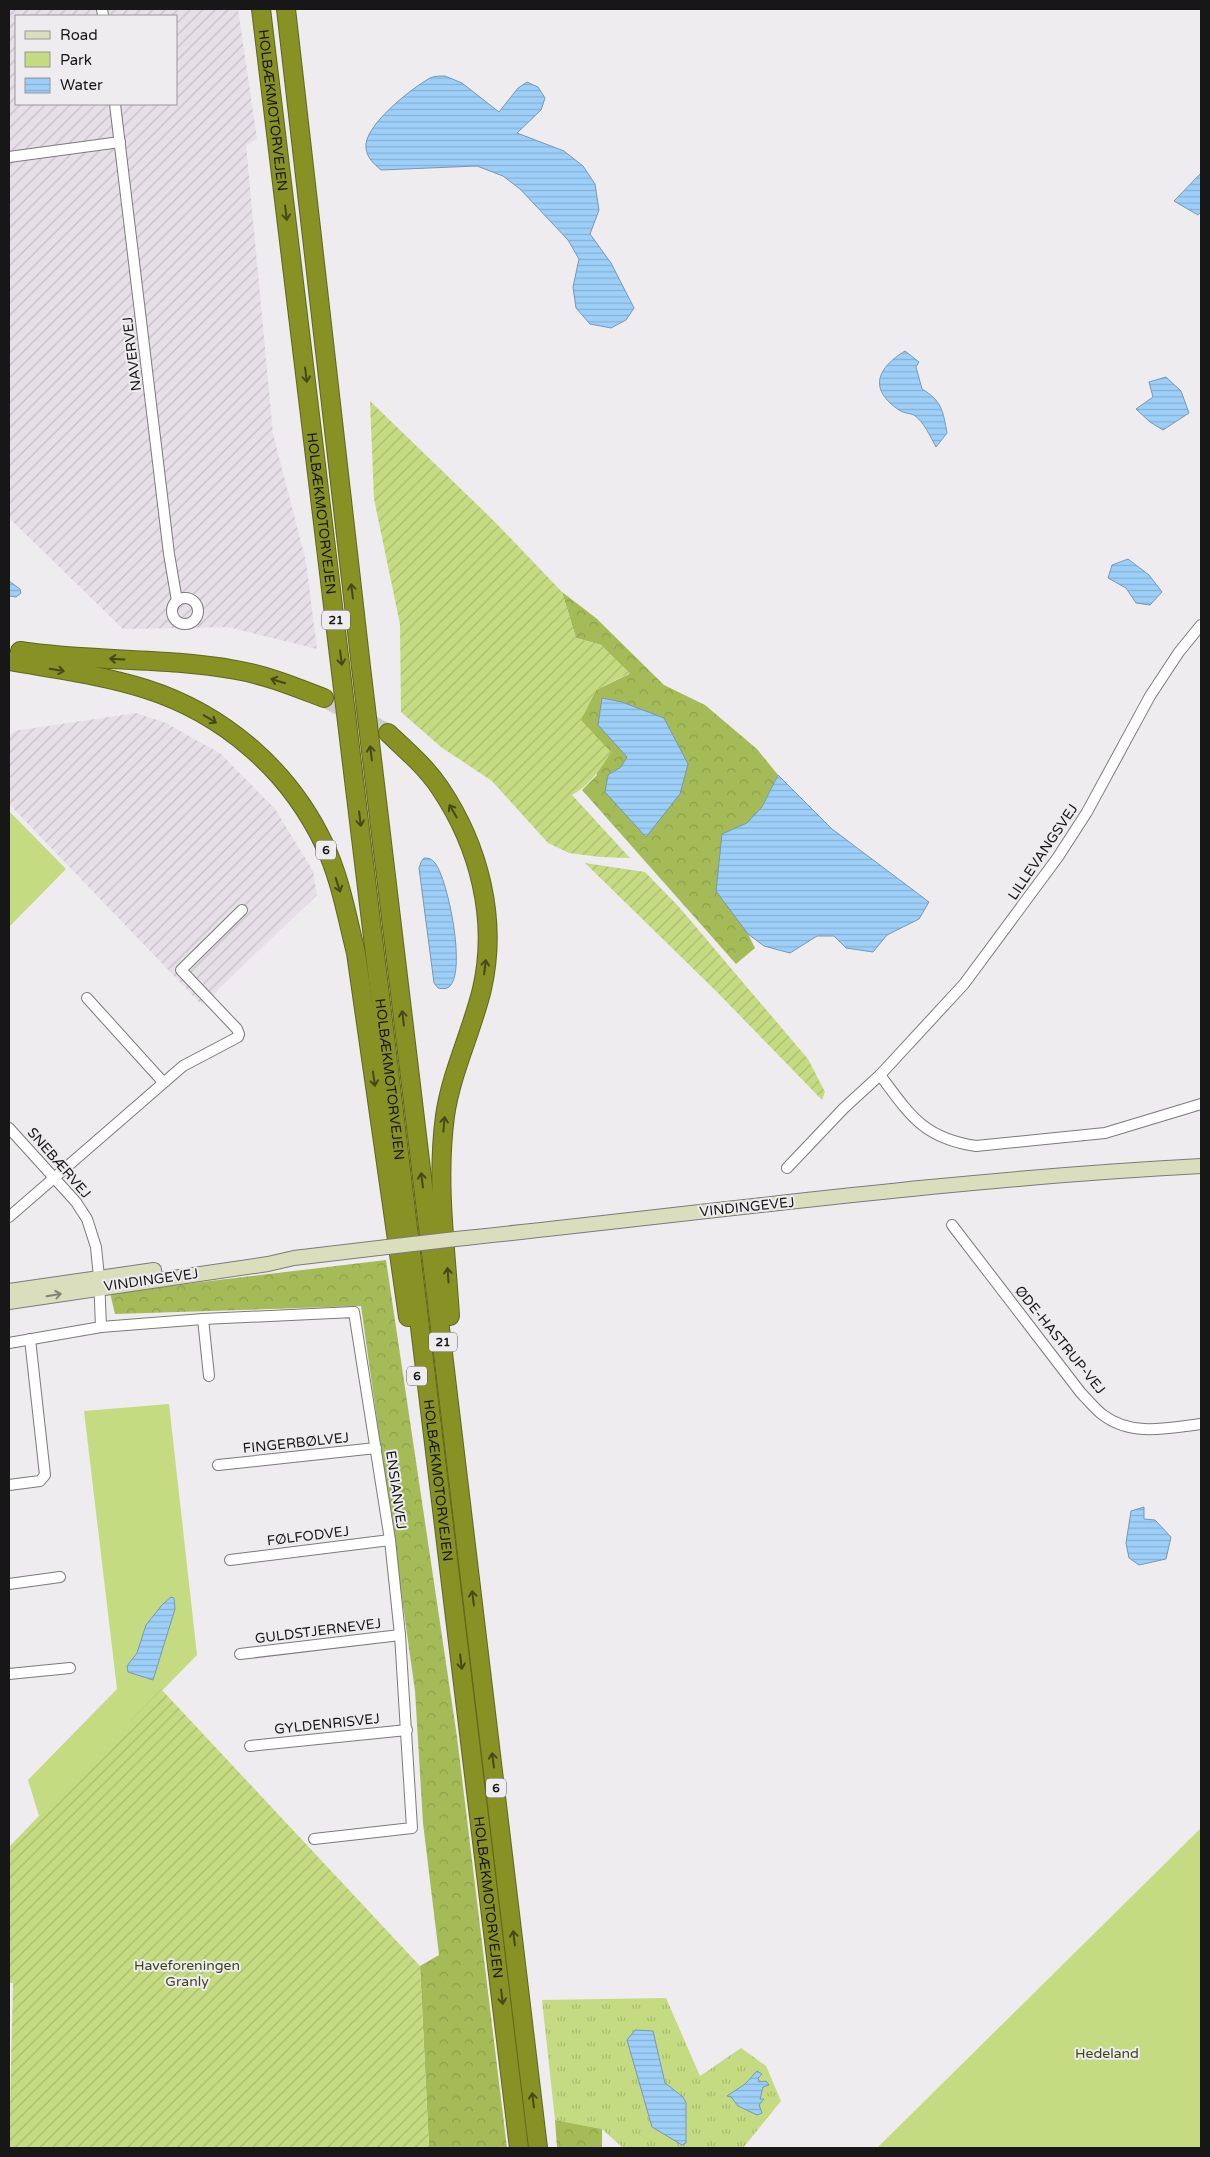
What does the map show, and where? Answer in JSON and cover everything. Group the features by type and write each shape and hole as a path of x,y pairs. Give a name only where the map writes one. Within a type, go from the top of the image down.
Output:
{"highway":[{"name":"HOLBÆKMOTORVEJEN","path":"261,9 519,2148"},
{"name":"HOLBÆKMOTORVEJEN","path":"286,9 361,667 538,2148"},
{"path":"9,650 48,656 195,663 238,670 281,681 324,698"},
{"name":"6","path":"9,661 91,676 145,689 180,701 252,747 278,774 306,810 325,846 342,898 356,953 421,1407 440,1492"},
{"name":"6","path":"388,733 416,758 440,787 462,826 478,865 487,910 487,948 482,988 445,1114 441,1163 442,1225 452,1336 453,1429"}],"main road":[{"name":"VINDINGEVEJ","path":"9,1291 100,1282 268,1257 294,1258 981,1182 1112,1170 1201,1166"},
{"name":"VINDINGEVEJ","path":"9,1302 100,1282"}],"street":[{"name":"NAVERVEJ","path":"115,105 169,554 177,601"},
{"path":"9,157 120,142"},
{"name":"LILLEVANGSVEJ","path":"787,1168 844,1108 880,1075 964,984 1058,857 1087,812 1150,696 1179,652 1201,625"},
{"path":"9,1217 163,1082 188,1063 236,1039 240,1034 181,970 242,910"},
{"path":"87,998 163,1082"},
{"path":"880,1075 908,1113 922,1126 957,1143 976,1146 1105,1133 1201,1104"},
{"name":"SNEBÆRVEJ","path":"9,1128 76,1202 87,1219 96,1247 100,1282 101,1327"},
{"name":"ØDE-HASTRUP-VEJ","path":"952,1225 1081,1393 1104,1416 1126,1428 1143,1429 1201,1424"},
{"name":"ENSIANVEJ","path":"9,1343 101,1327 203,1319 354,1312 390,1540 400,1636 412,1828 314,1839"},
{"path":"203,1319 209,1376"},
{"path":"9,1485 40,1481 45,1475 30,1339"},
{"name":"FINGERBØLVEJ","path":"218,1465 376,1448"},
{"name":"FØLFODVEJ","path":"230,1560 390,1540"},
{"path":"9,1584 60,1577"},
{"name":"GULDSTJERNEVEJ","path":"240,1654 400,1636"},
{"path":"9,1674 70,1668"},
{"name":"GYLDENRISVEJ","path":"250,1746 407,1730"}],"shaded area":[{"path":"9,9 238,9 257,139 246,145 273,434 306,562 317,649 228,627 123,629 9,518"},
{"path":"136,713 166,723 221,754 275,809 313,871 317,895 202,1005 9,804 9,736 14,731"}],"green space":[{"path":"370,401 495,522 562,592 576,638 601,645 630,673 596,690 581,720 611,752 594,776 584,787 572,795 630,858 569,853 548,843 492,781 441,747 401,712 400,624 374,499"},
{"path":"562,592 596,618 664,685 705,705 757,749 778,775 762,807 747,823 722,834 748,934 755,948 736,964 582,790 597,775 580,721 596,690 629,674 601,645 576,638"},
{"path":"9,811 66,869 9,927"},
{"path":"585,863 645,872 679,907 808,1059 825,1092 822,1100 717,992"},
{"path":"386,1260 457,1737 507,2148 429,2148 420,1966 439,1955 423,1823 415,1691 361,1306 115,1314 110,1293"},
{"path":"169,1404 197,1655 39,1816 28,1780 117,1689 84,1411"},
{"name":"Haveforeningen Granly","path":"161,1689 420,1966 429,2148 9,2148 13,1983 9,1983 9,1847"},
{"name":"Hedeland","path":"1201,1828 1201,2148 877,2148"},
{"path":"666,1998 700,2076 741,2048 766,2066 781,2101 743,2148 623,2148 602,2129 555,2120 542,2000"},
{"path":"555,2120 602,2129 602,2148 557,2148"}],"water":[{"path":"445,76 462,83 499,112 518,88 527,82 538,87 545,98 541,110 517,133 564,151 583,166 595,184 599,210 590,234 611,263 634,308 626,320 611,328 590,324 576,308 573,287 579,259 568,240 520,189 503,176 477,166 381,170 371,160 366,148 367,139 380,119 390,108 422,83 432,77"},
{"path":"1201,173 1201,212 1198,215 1174,201"},
{"path":"905,351 919,362 916,367 922,389 938,402 943,413 947,433 936,447 921,421 914,415 901,411 889,402 880,387 880,379 888,364"},
{"path":"1166,377 1181,391 1189,413 1163,430 1150,422 1136,409 1153,397 1149,382"},
{"path":"1128,559 1149,575 1162,592 1150,605 1136,603 1126,588 1108,578 1112,565"},
{"path":"9,581 20,589 21,593 16,597 9,596"},
{"path":"602,698 622,702 664,718 688,764 680,794 646,837 605,792 608,775 621,767 627,757 598,725"},
{"path":"778,775 832,829 929,902 919,919 887,935 873,952 846,948 834,936 817,936 790,953 764,946 748,934 716,891 722,834 747,823 762,807"},
{"path":"424,858 433,861 440,872 454,926 456,964 454,978 449,987 445,988 438,988 434,983 419,868"},
{"path":"1144,1507 1144,1519 1155,1520 1171,1537 1166,1559 1139,1565 1129,1558 1126,1543 1131,1511"},
{"path":"171,1597 174,1598 175,1609 153,1680 128,1672 127,1666 137,1653 146,1625"},
{"path":"635,2030 653,2031 665,2083 683,2097 686,2103 686,2143 682,2145 652,2127 627,2040"},
{"path":"757,2071 762,2074 758,2078 759,2082 766,2081 769,2085 763,2087 760,2099 764,2099 759,2105 762,2113 757,2115 738,2106 731,2097 727,2096 745,2084"}],"tunnel":[{"path":"324,698 388,733"}]}
